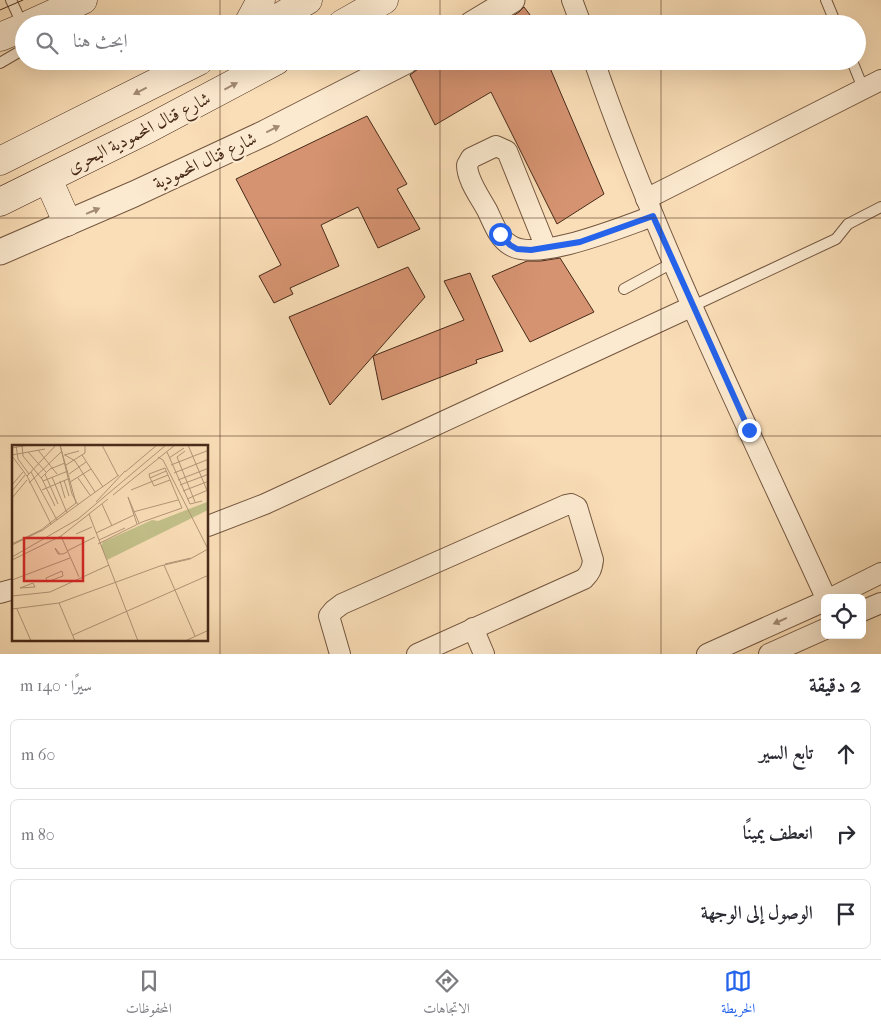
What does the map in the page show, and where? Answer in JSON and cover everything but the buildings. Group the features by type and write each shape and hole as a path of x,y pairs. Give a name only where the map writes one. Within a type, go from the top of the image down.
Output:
{"main road":[{"path":"50,15 83,0"},
{"path":"253,15 261,0"},
{"path":"283,15 308,0"},
{"path":"358,15 384,0"},
{"path":"0,37 15,30"},
{"name":"شارع قنال المحمودية البحرى","path":"0,161 168,70"},
{"name":"شارع قنال المحمودية البحرى","path":"0,202 148,129 259,70"},
{"path":"48,179 67,222"}],"street":[{"path":"487,15 512,0"},
{"path":"572,0 578,15"},
{"name":"شارع قنال المحمودية","path":"0,252 134,194 257,137 389,70"},
{"path":"597,70 650,207 824,594"},
{"path":"546,248 507,151 496,146 471,158 467,165 467,170 504,240 510,245 524,250 546,248 580,242 650,207 872,84"},
{"path":"209,526 265,504 693,306"},
{"path":"340,654 329,616 342,604 566,505 571,504 577,507 594,560 589,574 584,579 417,654"},
{"path":"839,594 881,573"},
{"path":"706,654 821,601"},
{"path":"866,609 881,603"},
{"path":"473,628 484,654"},
{"path":"768,654 821,631"}],"lane":[{"path":"11,0 18,15"},
{"path":"826,0 832,15"},
{"path":"0,63 15,54"},
{"path":"860,70 872,84"},
{"path":"693,306 836,239 848,224 881,207"},
{"path":"624,289 674,262"}],"tram line":[{"path":"0,10 23,0"}],"route":[{"path":"500,234 504,240 517,249 531,250 580,242 653,216 749,430"}]}
